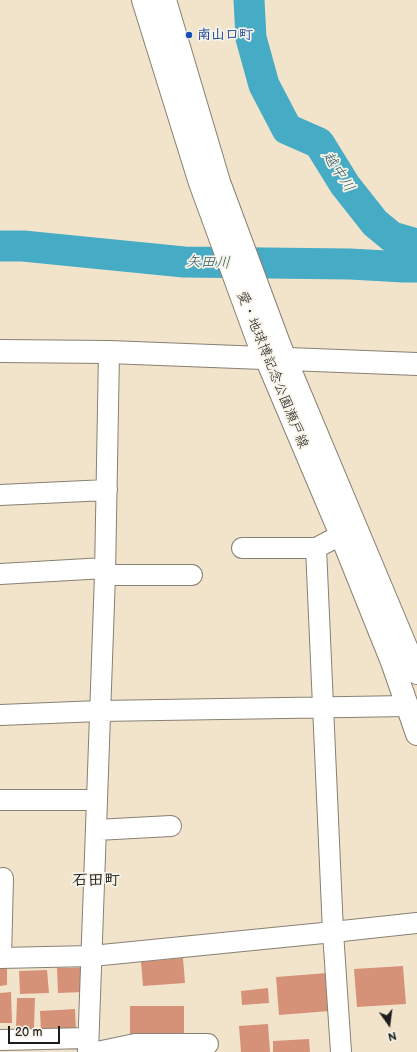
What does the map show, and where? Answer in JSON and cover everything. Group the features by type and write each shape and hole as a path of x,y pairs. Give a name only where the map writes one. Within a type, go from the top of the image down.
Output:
{"main road":[{"name":"愛・地球博記念公園瀬戸線","path":"143,0 341,535 408,706 417,734"},
{"name":"愛・地球博記念公園瀬戸線","path":"165,0 210,182"},
{"path":"0,351 273,352 417,364"},
{"name":"愛・地球博記念公園瀬戸線","path":"273,352 417,672"}],"street":[{"path":"91,1047 99,711 105,572 109,352"},
{"path":"0,495 106,490"},
{"path":"242,548 316,548 341,535"},
{"path":"316,548 333,932 341,1052"},
{"path":"0,574 105,572 192,575"},
{"path":"0,715 99,711 408,706"},
{"path":"0,800 97,800"},
{"path":"96,830 171,826"},
{"path":"3,878 1,958 92,956 417,923"},
{"path":"0,1040 91,1047 135,1044 208,1044"}],"building":[{"path":"183,958 185,983 143,986 141,962"},
{"path":"403,966 406,1004 357,1007 354,969"},
{"path":"7,967 7,985 0,986 0,968"},
{"path":"57,968 84,968 85,992 58,993"},
{"path":"47,970 49,993 20,994 19,971"},
{"path":"327,973 330,1011 279,1015 276,977"},
{"path":"268,988 269,1003 242,1005 241,991"},
{"path":"11,992 12,1023 0,1023 0,993"},
{"path":"17,998 35,998 34,1028 16,1028"},
{"path":"130,1006 184,1006 184,1036 130,1036"},
{"path":"75,1009 76,1030 41,1032 40,1011"},
{"path":"268,1024 270,1052 241,1052 239,1026"},
{"path":"309,1039 310,1052 273,1052 273,1041"}],"waterway":[{"name":"越中川","path":"249,0 251,38 264,85 287,129 319,143 345,185 375,223 392,237 417,244"},
{"name":"矢田川","path":"0,246 23,246 184,262 350,264 417,267"}],"place":[{"name":"南山口町","path":"189,35"}],"district":[{"name":"石田町","path":"96,881"}]}
